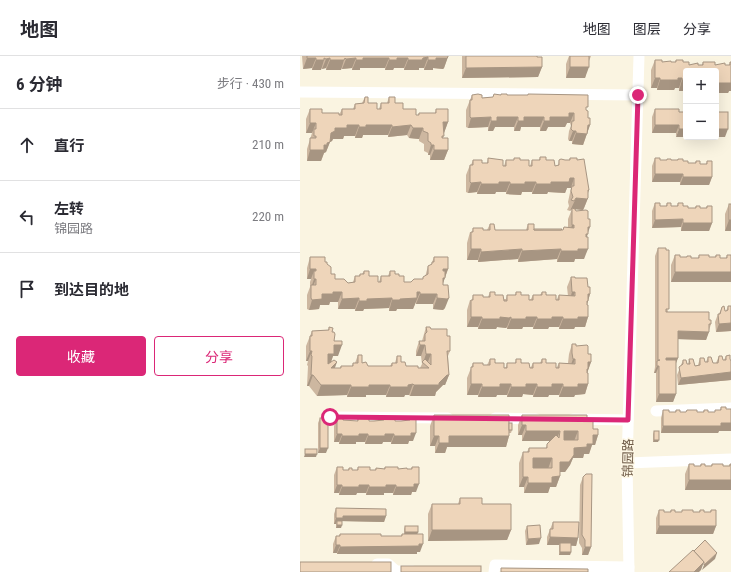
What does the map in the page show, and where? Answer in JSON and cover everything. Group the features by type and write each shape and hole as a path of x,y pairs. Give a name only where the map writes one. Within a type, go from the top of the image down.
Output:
{"street":[{"name":"锦园路","path":"629,569 627,463 639,56"},
{"path":"300,92 638,95"},
{"path":"656,412 731,408"},
{"path":"330,417 456,418"},
{"path":"487,418 550,419"},
{"path":"566,419 628,420"},
{"path":"627,463 731,459"},
{"path":"366,564 388,564 396,572 427,571"},
{"path":"494,572 495,565 629,569"}],"building":[{"path":"307,56 448,57 436,58 436,60 428,60 428,57 423,58 422,60 408,60 408,58 389,60 389,58 363,58 363,60 356,60 356,58 345,58 344,60 330,60 330,58 324,58 324,60 316,60 316,58 307,58"},
{"path":"466,56 537,56 542,57 542,67 466,68"},
{"path":"570,56 589,56 589,67 570,67"},
{"path":"655,60 662,60 662,62 676,62 676,60 683,60 683,62 689,62 689,65 698,63 698,65 703,65 703,62 715,62 715,65 725,63 725,65 730,65 731,62 731,83 719,83 719,68 683,68 683,80 682,78 678,78 678,80 660,80 660,78 655,78"},
{"path":"494,94 588,95 588,107 586,107 586,110 588,111 588,118 590,118 590,125 588,125 587,134 576,133 576,131 573,131 571,129 572,121 574,121 574,113 569,113 569,117 550,117 550,121 544,121 544,117 524,117 524,121 518,121 518,117 497,117 497,121 491,121 491,117 471,118 470,100 472,100 472,95 482,95 482,98 493,97"},
{"path":"365,97 368,97 368,103 377,103 377,109 381,109 381,103 389,103 389,97 395,97 395,103 403,103 403,109 416,109 416,115 419,115 419,113 436,113 436,109 448,109 448,122 443,122 444,136 442,136 442,138 448,138 448,150 434,150 434,145 431,145 428,141 428,133 423,131 423,128 413,128 411,125 392,127 392,125 366,125 366,127 359,127 359,125 347,125 347,128 335,128 335,131 331,133 330,142 327,143 327,145 324,145 324,150 310,150 310,138 316,138 316,136 314,136 314,129 316,129 316,123 310,123 310,109 322,109 322,113 339,113 339,115 342,115 342,109 355,109 355,104 364,103"},
{"path":"655,109 679,109 679,112 683,112 683,129 679,129 679,125 655,125"},
{"path":"719,112 728,112 728,129 719,129"},
{"path":"540,157 546,157 546,160 554,160 555,166 559,165 559,160 561,159 584,159 589,190 588,198 576,198 574,201 571,200 573,197 571,191 572,186 574,186 574,178 570,178 569,182 551,182 551,184 525,182 525,184 510,184 510,182 499,182 499,184 481,184 481,182 470,182 470,165 473,165 473,160 482,160 482,163 488,163 488,158 503,160 503,166 506,166 506,160 520,158 520,160 529,160 529,166 532,166 532,160 540,160"},
{"path":"655,158 660,158 660,160 683,159 683,161 688,161 688,163 696,163 696,161 700,161 700,164 707,164 707,161 712,161 712,177 683,177 683,174 655,174"},
{"path":"655,203 660,203 660,206 667,206 667,203 671,203 671,206 678,206 678,203 683,203 683,206 688,206 688,208 696,208 696,206 700,206 700,208 707,208 707,206 712,206 712,223 683,223 683,219 655,220"},
{"path":"729,204 731,204 731,220 729,220"},
{"path":"572,208 576,211 588,211 590,227 588,227 588,234 586,234 586,237 588,237 588,249 578,249 578,251 561,251 561,249 522,251 522,249 481,252 481,249 471,249 471,232 473,232 473,228 490,230 490,224 494,224 495,230 528,230 528,224 534,224 534,230 563,230 564,227 574,228 574,225 572,225"},
{"path":"534,229 562,229 534,230"},
{"path":"658,248 666,248 666,250 669,250 669,309 666,309 666,312 709,312 709,320 711,320 711,324 709,324 709,332 678,331 678,358 666,358 666,360 676,360 676,394 659,394 659,366 657,366 657,361 660,360 658,360"},
{"path":"675,255 680,255 680,257 691,256 691,258 699,258 699,255 716,257 716,255 720,255 720,258 727,258 727,255 731,255 731,272 675,272"},
{"path":"310,257 325,257 325,262 327,262 327,264 331,267 331,274 335,274 335,279 344,279 348,283 355,282 355,276 364,274 364,271 369,271 369,276 378,276 378,282 381,282 381,276 390,276 390,271 395,271 395,274 399,274 399,276 404,276 404,282 411,282 414,279 423,279 423,277 428,274 428,266 434,262 434,257 448,257 448,269 443,269 443,271 445,271 445,278 443,278 443,285 448,285 449,298 437,298 437,294 420,294 420,292 417,292 417,298 400,300 392,300 392,298 367,299 367,301 359,301 359,298 342,299 342,292 333,292 333,294 322,294 322,299 312,300 311,285 316,285 314,271 316,271 316,269 310,269"},
{"path":"571,277 587,278 588,287 590,287 590,294 588,294 587,301 588,317 578,317 578,319 552,317 552,319 537,319 537,317 526,317 526,319 511,319 511,317 500,317 500,319 482,319 482,317 471,317 471,300 473,300 473,295 490,297 490,292 495,292 495,295 503,295 504,301 507,301 507,295 516,295 516,292 521,292 521,295 529,295 529,300 533,300 533,295 542,295 542,292 546,292 546,295 556,295 556,300 559,300 559,295 575,296 575,292 572,292"},
{"path":"724,306 726,311 728,310 728,306 731,306 731,323 719,324 718,314 720,314 722,307"},
{"path":"329,327 333,328 332,332 335,334 334,341 342,341 342,345 334,345 334,354 328,354 328,364 334,360 337,362 331,368 353,366 353,363 358,363 358,355 362,355 362,363 366,362 368,366 392,366 392,363 397,363 397,356 401,356 401,362 405,362 406,366 429,368 422,362 425,359 431,365 431,354 426,354 425,345 420,345 419,341 425,341 425,334 427,332 426,327 430,327 431,329 447,329 447,336 450,336 450,351 447,351 449,375 447,375 439,383 439,385 413,384 408,385 408,387 390,387 390,385 369,385 369,387 351,387 351,385 321,385 313,375 311,375 312,351 310,351 310,336 312,336 312,331 329,330"},
{"path":"572,344 576,344 576,346 588,346 588,354 591,354 591,362 588,362 587,369 588,384 578,384 578,387 563,387 563,384 552,384 552,387 537,387 537,384 526,384 526,387 511,387 511,384 500,384 500,387 482,387 482,384 471,384 471,367 473,367 473,363 490,365 490,359 495,359 495,363 504,363 504,368 507,368 507,363 516,363 516,359 521,359 521,363 529,363 530,368 533,368 533,363 542,363 542,359 546,359 546,363 556,363 556,368 559,368 559,363 575,364 575,359 573,359 572,353"},
{"path":"730,355 731,372 681,378 679,367 683,364 683,360 686,360 687,364 690,364 689,359 693,359 695,366 700,365 700,358 704,358 705,362 708,362 708,357 711,357 713,363 718,363 719,356 722,356 723,360 726,360 726,356"},
{"path":"721,407 731,409 731,423 721,423 721,426 663,426 663,410 669,410 669,412 676,412 676,410 686,412 687,410 697,410 697,412 704,412 704,410 708,410 708,412 715,412 715,410 721,410"},
{"path":"434,415 509,415 509,436 449,436 449,443 439,443 439,436 434,436"},
{"path":"522,415 587,415 587,420 593,420 593,429 598,429 598,435 593,435 593,444 587,444 587,447 574,448 574,455 569,462 560,462 560,476 552,477 552,483 528,483 528,477 523,477 523,452 529,452 529,448 547,448 547,444 556,435 559,438 560,431 526,431 526,425 522,425","holes":["564,431 578,431 578,440 564,440","533,458 552,458 552,468 533,468"]},
{"path":"320,418 328,418 328,448 320,448"},
{"path":"337,418 358,421 358,418 369,418 369,421 374,421 384,420 384,418 395,418 395,421 401,421 416,418 416,433 411,433 411,436 394,436 394,434 385,434 385,436 368,436 368,434 359,434 359,436 342,436 342,434 337,434"},
{"path":"509,423 512,423 512,430 509,430"},
{"path":"654,431 659,431 659,440 654,440"},
{"path":"305,449 317,449 317,454 305,454"},
{"path":"689,464 694,464 694,466 701,466 701,464 705,464 705,466 712,466 712,464 723,464 723,466 730,466 731,464 731,480 689,480"},
{"path":"337,467 343,467 343,470 349,470 349,468 352,468 352,470 358,470 358,467 370,467 370,470 376,470 376,468 385,469 385,467 412,469 412,467 419,467 419,484 414,484 414,487 396,487 396,485 386,485 386,487 369,487 369,485 359,485 359,487 342,487 342,485 337,485"},
{"path":"586,474 592,474 591,547 585,547 585,540 582,535 583,477"},
{"path":"460,498 482,498 482,504 511,504 511,530 432,530 432,504 460,504"},
{"path":"336,508 386,509 386,516 343,516 343,518 336,518"},
{"path":"659,510 664,510 664,512 671,512 671,510 675,510 675,512 682,512 682,510 693,510 693,512 700,512 700,510 704,510 704,512 711,512 711,510 716,510 716,526 659,526"},
{"path":"337,521 342,521 342,525 337,525"},
{"path":"553,522 579,522 578,538 550,537 550,529 553,529"},
{"path":"540,525 541,538 528,539 527,526"},
{"path":"405,526 418,526 418,532 405,532"},
{"path":"340,534 381,534 381,536 402,536 402,534 423,534 423,544 419,544 419,546 340,547 340,545 336,545 336,536 340,536"},
{"path":"705,540 717,553 704,565 704,562 694,551"},
{"path":"560,543 571,543 571,552 560,552"},
{"path":"693,550 704,562 694,572 669,572"},
{"path":"300,562 391,562 391,572 300,572"},
{"path":"401,566 481,566 481,572 401,572"},
{"path":"501,568 588,569 588,572 501,572"}],"route":[{"path":"330,417 628,420 638,95"}]}
